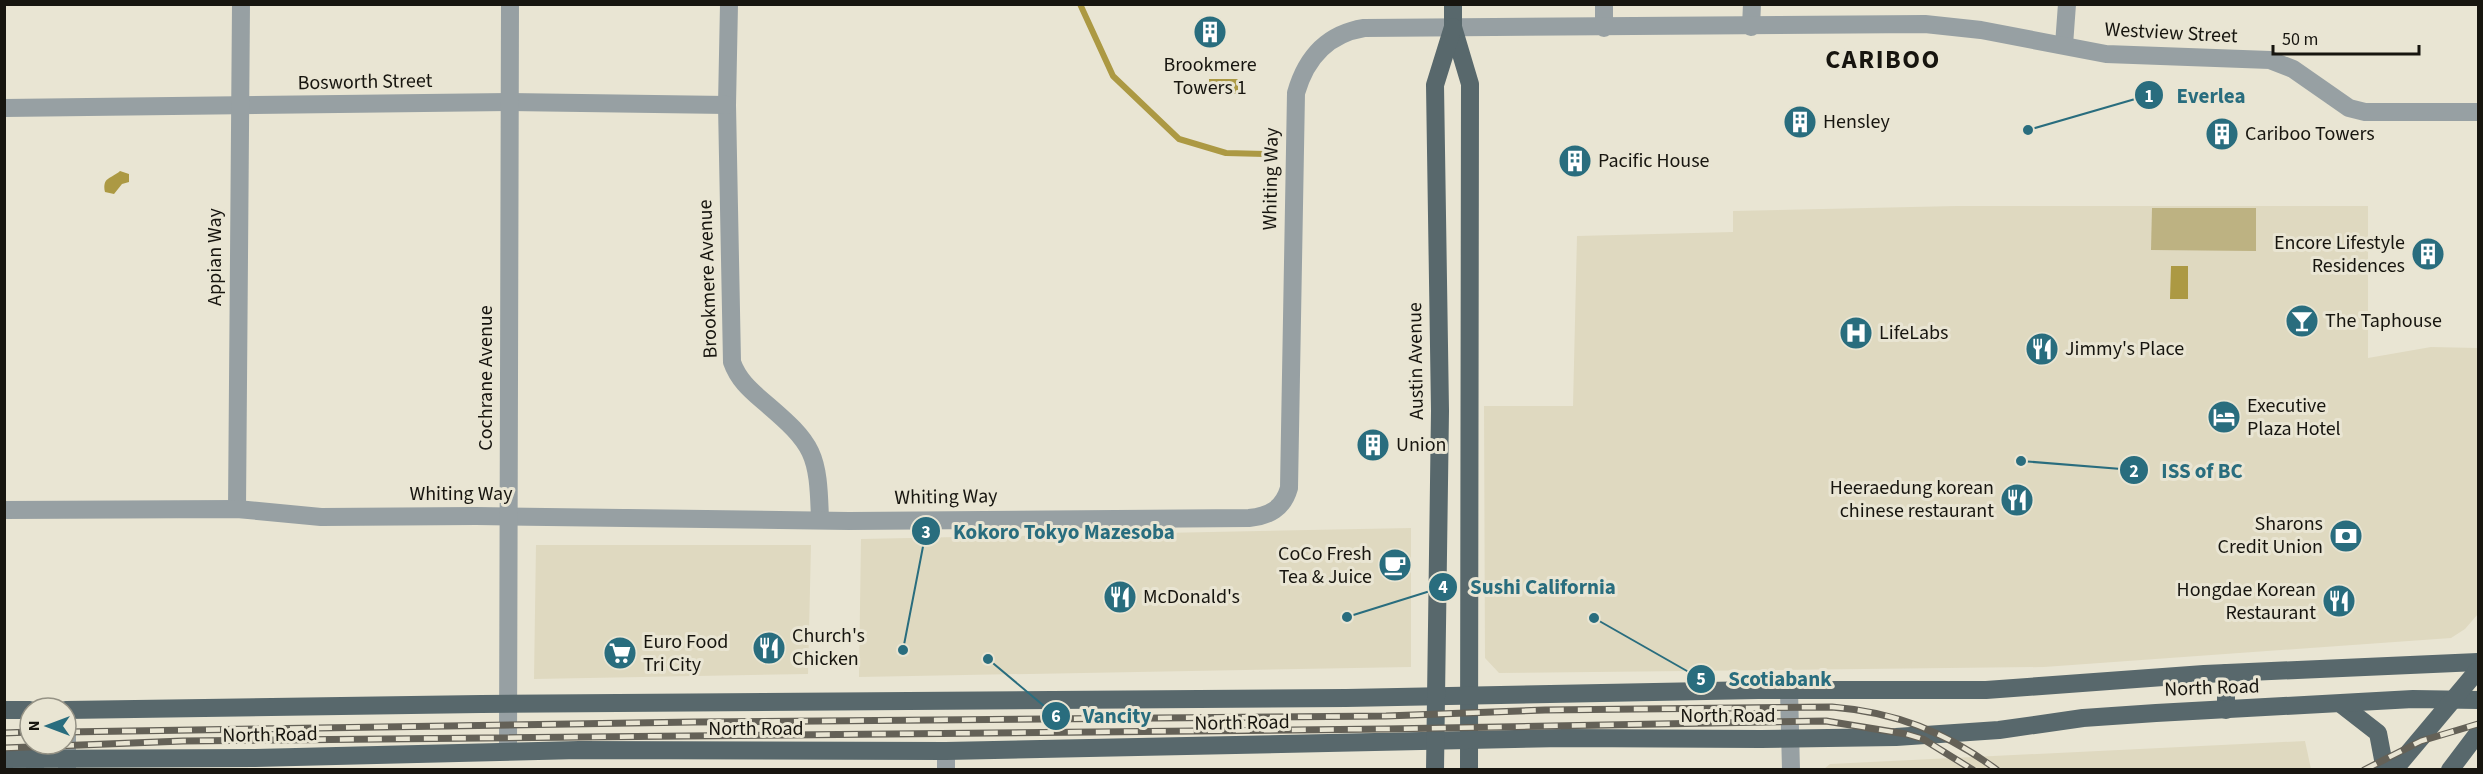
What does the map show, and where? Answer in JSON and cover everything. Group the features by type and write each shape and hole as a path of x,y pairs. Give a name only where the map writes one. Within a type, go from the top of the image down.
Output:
{"main road":[{"name":"Austin Avenue","path":"1453,4 1453,27 1470,84 1469,770"},
{"name":"Austin Avenue","path":"1435,770 1440,411 1435,85 1453,27"},
{"path":"1440,411 1470,411"},
{"name":"North Road","path":"78,710 507,704 1470,697 1789,690 1986,690 2226,673 2478,662"},
{"path":"2394,770 2478,670"},
{"path":"2226,673 2226,710"},
{"name":"North Road","path":"4,759 35,757 67,764 508,751 946,751 1563,738 1896,737 1999,730 2083,718 2342,705 2413,699 2478,700"},
{"path":"2342,705 2378,733 2384,749 2385,770"},
{"path":"2450,770 2478,733"}],"street":[{"name":"Appian Way","path":"237,509 241,4"},
{"name":"Cochrane Avenue","path":"508,751 510,4"},
{"name":"Brookmere Avenue","path":"729,4 727,105 732,362 744,384 790,424 806,442 817,470 820,520"},
{"path":"1604,4 1604,28"},
{"path":"1751,27 1752,4"},
{"path":"2064,45 2067,4"},
{"name":"Westview Street","path":"1453,27 1934,25 2064,45 2106,54 2135,57 2270,60 2302,74 2349,108 2365,112 2478,112"},
{"name":"Whiting Way","path":"4,510 237,509 321,517 820,520 1263,517 1275,511 1287,496 1290,481 1294,111 1300,79 1305,68 1323,46 1352,30 1409,26 1453,27"},
{"name":"Bosworth Street","path":"4,108 509,102 727,105"},
{"path":"1789,690 1791,770"},
{"path":"946,751 946,770"}],"shaded area":[{"path":"1209,79 1238,79 1238,94 1209,94"},
{"path":"120,171 129,174 129,182 122,184 114,194 105,192 106,181"},
{"path":"1956,206 2368,206 2368,358 2431,347 2478,348 2478,614 2465,629 2451,638 2044,667 1499,673 1485,658 1484,406 1573,406 1577,236 1733,232 1733,211"},
{"path":"2152,208 2256,208 2256,251 2151,250"},
{"path":"2171,266 2188,266 2188,299 2170,299"},
{"path":"1411,528 1411,667 859,677 861,539"},
{"path":"536,545 811,545 808,674 534,679"},
{"path":"2305,741 2311,769 1824,769 1830,764"}],"waterway":[{"path":"1080,4 1113,76 1179,139 1226,153 1265,154"}],"railway":[{"path":"78,732 694,722 1386,716 1545,710 1832,707 1877,714 1919,726 1959,745 1997,770"},
{"path":"4,748 183,741 1385,729 1826,721 1906,734 1923,739 1973,770"},
{"path":"2364,770 2421,741 2478,724"},
{"path":"4,733 18,732"}],"place":[{"name":"Brookmere Towers 1","path":"1210,32"},
{"name":"Hensley","path":"1800,122"},
{"name":"Everlea","path":"2028,130"},
{"name":"Cariboo Towers","path":"2222,134"},
{"name":"Pacific House","path":"1575,161"},
{"name":"Encore Lifestyle Residences","path":"2428,254"},
{"name":"The Taphouse","path":"2302,321"},
{"name":"LifeLabs","path":"1856,333"},
{"name":"Jimmy's Place","path":"2042,349"},
{"name":"Executive Plaza Hotel","path":"2224,417"},
{"name":"Union","path":"1373,445"},
{"name":"ISS of BC","path":"2021,461"},
{"name":"Heeraedung korean chinese restaurant","path":"2017,500"},
{"name":"Sharons Credit Union","path":"2346,536"},
{"name":"CoCo Fresh Tea & Juice","path":"1395,565"},
{"name":"McDonald's","path":"1120,597"},
{"name":"Hongdae Korean Restaurant","path":"2339,601"},
{"name":"Sushi California","path":"1347,617"},
{"name":"Scotiabank","path":"1594,618"},
{"name":"Church's Chicken","path":"769,648"},
{"name":"Kokoro Tokyo Mazesoba","path":"903,650"},
{"name":"Euro Food Tri City","path":"620,653"},
{"name":"Vancity","path":"988,659"}],"district":[{"name":"CARIBOO","path":"1883,59"}]}
